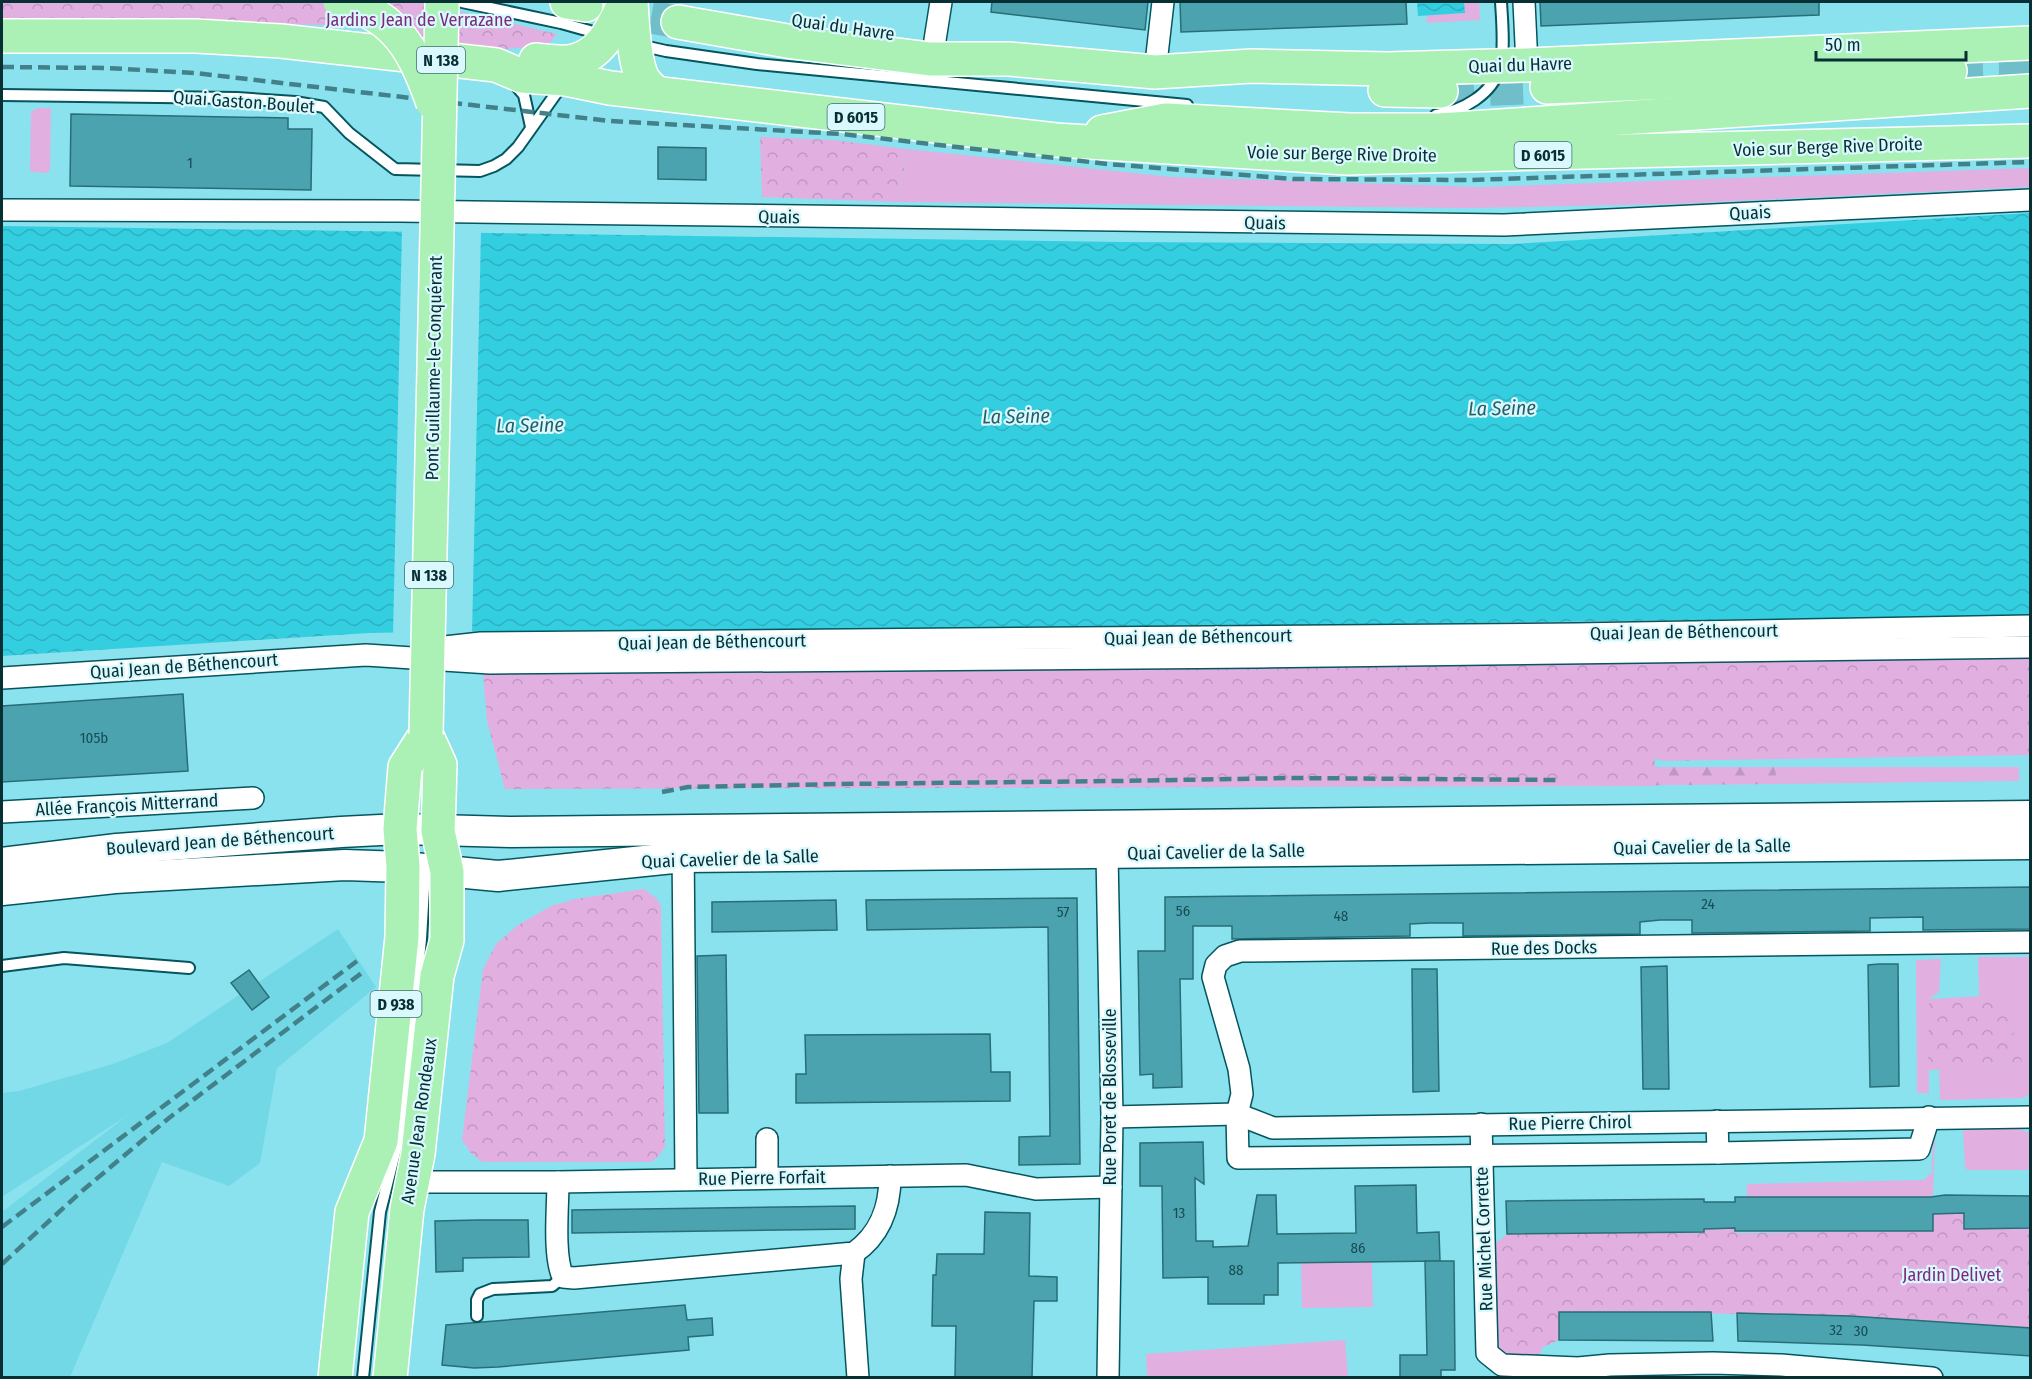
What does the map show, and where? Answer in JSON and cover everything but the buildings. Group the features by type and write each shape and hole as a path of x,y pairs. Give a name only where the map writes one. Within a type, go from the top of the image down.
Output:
{"main road":[{"path":"340,2 368,11 395,31 408,46 416,58 439,119"},
{"name":"Pont Guillaume-le-Conquérant","path":"429,859 439,795 440,765 426,734 442,2"},
{"path":"625,2 621,40 643,79 656,93"},
{"path":"621,40 631,2"},
{"name":"Quai du Havre","path":"676,12 814,24 935,40 1009,59"},
{"name":"Quai du Havre","path":"676,12 793,42 930,59 1009,59 1155,72 1252,66 1525,73 2031,43"},
{"path":"2,36 196,36 281,41 496,65 522,75 656,93"},
{"path":"496,65 528,59 575,61 621,40"},
{"path":"1995,44 1996,93"},
{"path":"1525,73 1950,71"},
{"path":"1155,72 1272,89 1441,91"},
{"name":"D 6015","path":"1525,73 1529,123"},
{"name":"D 6015","path":"1056,140 1166,120 1361,130 1439,130 2031,91"},
{"name":"Voie sur Berge Rive Droite","path":"656,93 1056,140 1346,158 2031,141"},
{"path":"401,814 405,767 426,734"},
{"name":"Avenue Jean Rondeaux","path":"390,1377 399,1277 415,1168 437,976 447,940 429,859 401,814"},
{"name":"Boulevard Jean de Béthencourt","path":"2,863 117,849 341,832 401,814"},
{"name":"Quai Cavelier de la Salle","path":"429,859 498,876 683,843 1128,825 2031,816"},
{"name":"Quai Cavelier de la Salle","path":"429,859 511,832 683,843 1107,853 2031,844"},
{"name":"Avenue Jean Rondeaux","path":"335,1377 352,1212 381,1141 402,937 429,859"},
{"name":"Boulevard Jean de Béthencourt","path":"2,890 115,878 429,859"}],"street":[{"path":"935,40 941,2"},
{"path":"1155,72 1163,2"},
{"path":"1524,2 1525,73"},
{"name":"Quais","path":"2,210 389,211 1504,225 2031,200"},
{"name":"Quai Jean de Béthencourt","path":"2,678 366,655 481,643 1564,634 2031,626"},
{"name":"Quai Jean de Béthencourt","path":"366,655 490,663 1258,657 2031,647"},
{"name":"Allée François Mitterrand","path":"2,812 253,798"},
{"path":"1107,853 1108,844 1114,834 1128,825"},
{"path":"683,843 686,1179"},
{"name":"Rue Poret de Blosseville","path":"1107,853 1112,1118 1108,1377"},
{"name":"Rue des Docks","path":"1482,1155 1238,1158 1238,1114 1242,1094 1239,1069 1213,977 1216,965 1225,956 1240,951 2031,942"},
{"name":"Rue Pierre Chirol","path":"1112,1118 1238,1114 1273,1128 2031,1117"},
{"path":"1482,1155 1918,1149 1929,1117"},
{"path":"1717,1120 1718,1153"},
{"name":"Rue Michel Corrette","path":"1481,1124 1487,1353 1502,1365 1609,1371"},
{"path":"767,1139 767,1177"},
{"name":"Rue Pierre Forfait","path":"415,1168 558,1182 767,1177 973,1176 1036,1189 1111,1187"},
{"path":"558,1182 560,1270 563,1277 574,1278 854,1253 867,1244 876,1232 890,1195 890,1176"},
{"path":"854,1253 851,1279 858,1377"},
{"path":"1609,1371 1713,1363 1781,1365 1932,1377"}],"lane":[{"path":"462,2 561,23 666,51 745,62 1199,106"},
{"path":"1419,116 1452,112 1468,105 1488,86 1525,73 1501,2"},
{"path":"496,65 497,69 524,94 531,127"},
{"name":"Quai Gaston Boulet","path":"2,94 237,98 295,102 324,108 349,133 395,169 480,171 506,159 518,147 566,80"},
{"name":"Avenue Jean Rondeaux","path":"363,1377 380,1212 403,1121 429,859"},
{"path":"2,966 64,958 189,968"},
{"path":"477,1316 477,1300 480,1294 494,1289 552,1286 563,1277"}],"shaded area":[{"path":"338,929 376,987 277,1068 260,1163 229,1186 162,1162 70,1377 2,1377 2,1212 128,1115 2,1197 2,1093 19,1091 113,1064 167,1043"}],"green space":[{"name":"Jardins Jean de Verrazane","path":"2,2 420,2 557,34 549,44 492,50 336,25 2,21"},
{"path":"1464,2 1479,2 1480,20 1427,23 1427,15 1464,13"},
{"path":"37,108 51,108 50,170 47,173 31,172 30,169 31,112"},
{"path":"760,137 833,140 907,149 899,202 762,197"},
{"path":"907,149 1171,177 1479,187 2030,168 2030,187 1673,204 1469,208 899,202"},
{"path":"2030,616 2030,755 1662,761 1655,758 1654,786 505,789 487,721 480,635"},
{"path":"1625,763 1659,767 1775,767 1777,784 1589,786 1588,773"},
{"path":"1775,767 2019,767 2019,781 1777,784"},
{"path":"644,889 657,899 661,906 665,1147 651,1162 482,1162 470,1152 462,1140 483,969 496,944 518,925 551,906 575,899"},
{"path":"1978,957 2030,957 2030,1093 2024,1098 1940,1100 1939,1069 2023,1065 2002,996 1979,996"},
{"path":"1941,959 1939,992 1929,999 1929,1093 1917,1093 1916,960"},
{"path":"2002,995 2023,1065 1928,1070 1929,999"},
{"path":"1999,1126 2030,1133 2030,1170 1967,1170 1963,1132 1965,1127"},
{"path":"1933,1136 1935,1136 1933,1196 1931,1197 1747,1198 1747,1184 1924,1180 1932,1172"},
{"name":"Jardin Delivet","path":"1964,1213 1965,1229 2030,1228 2030,1328 1912,1320 1795,1316 1559,1312 1559,1340 1543,1347 1535,1363 1499,1363 1496,1243 1509,1233 1704,1233 1704,1229 1735,1229 1736,1233 1933,1231 1933,1214"},
{"path":"1372,1262 1373,1307 1302,1308 1301,1263"},
{"path":"1345,1340 1348,1377 1147,1377 1146,1354"}],"water":[{"path":"1417,2 1464,2 1465,13 1418,16"},
{"name":"La Seine","path":"2030,213 2030,616 369,633 2,656 2,226 1121,242 1512,244"}],"pier":[{"path":"402,229 481,230 472,634 393,635"}],"tunnel":[{"path":"603,8 678,22"},
{"path":"1950,71 2030,69"},
{"path":"1441,91 1547,87"}],"railway":[{"path":"2,67 107,68 195,73 610,121 842,134 1108,164 1293,179 1469,180 2030,162"},
{"path":"662,792 688,787 839,784 1291,778 1556,780"},
{"path":"2,1227 357,961"},
{"path":"2,1264 82,1191 169,1118 363,972"}]}
